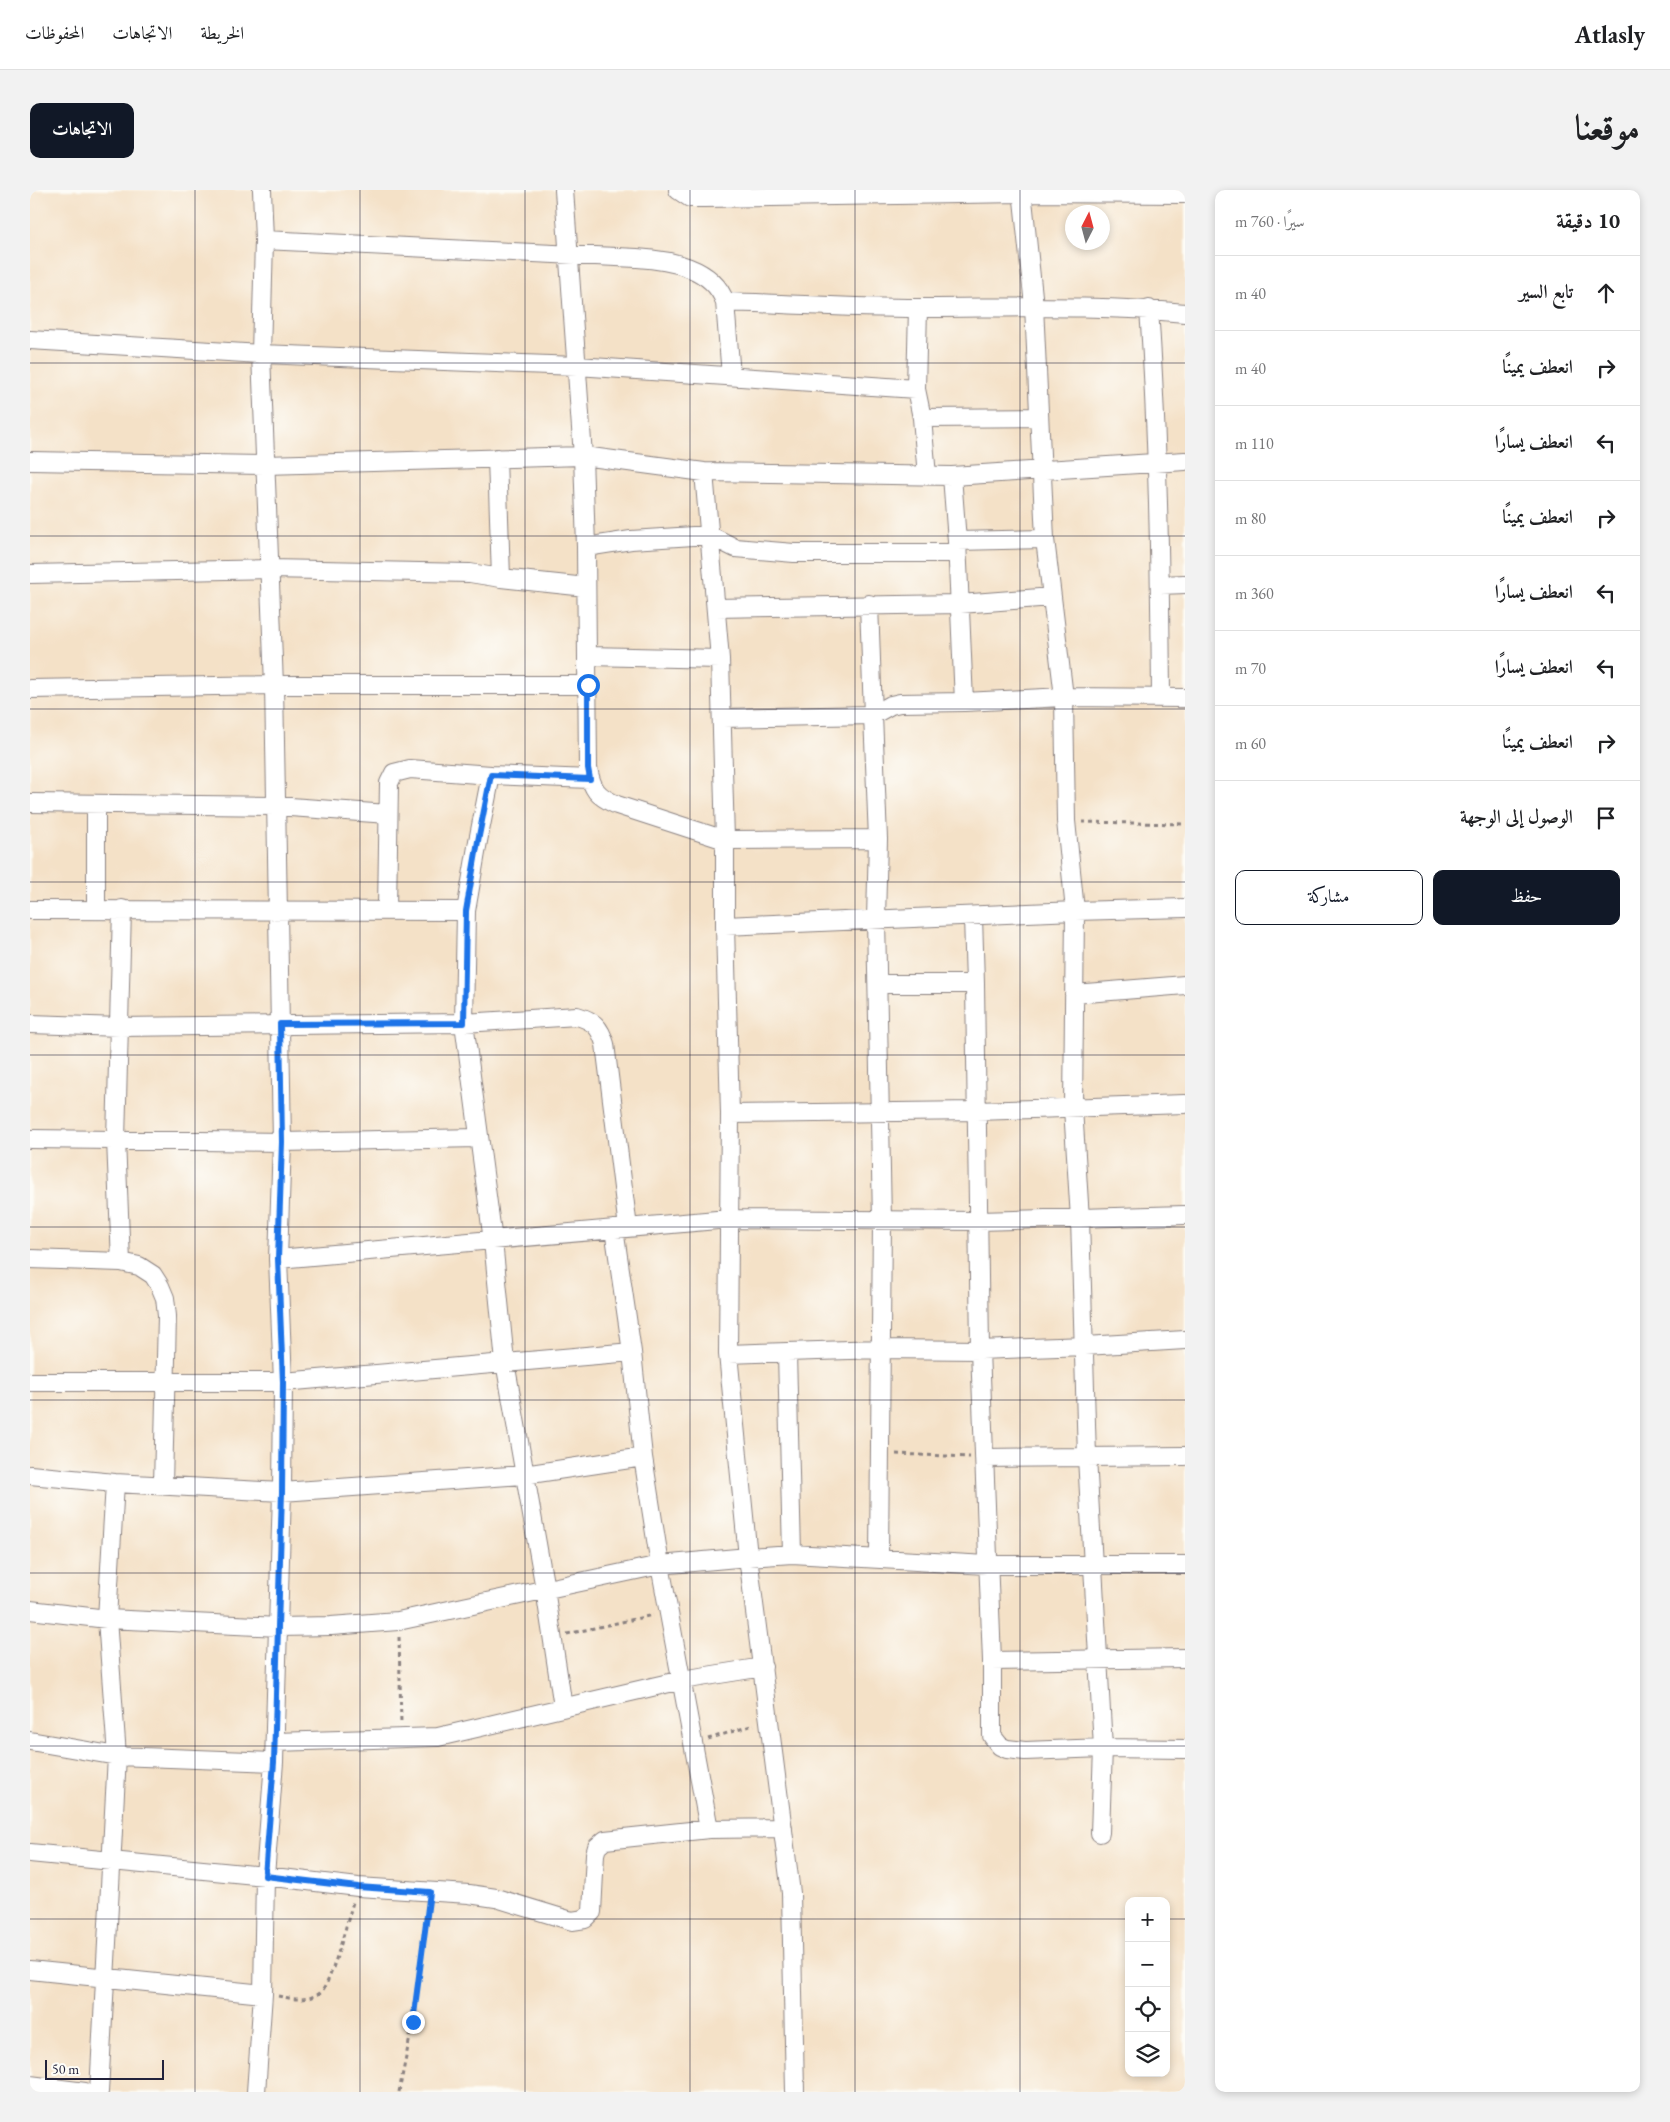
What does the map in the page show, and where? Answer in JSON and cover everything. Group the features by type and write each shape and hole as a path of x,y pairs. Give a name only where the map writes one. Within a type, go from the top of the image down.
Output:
{"street":[{"path":"256,2092 263,1994 265,1876 275,1742 283,1382 278,1259 282,1142 274,685 261,354 264,240 262,190"},
{"path":"564,190 583,456 588,656 588,768 593,788 601,798 617,805 725,840 878,840"},
{"path":"678,190 690,198 1022,191 1185,194"},
{"path":"1022,191 1034,306 1045,538 1064,697 1066,821 1075,911 1073,1108 1080,1219 1088,1457 1103,1748 1100,1832"},
{"path":"264,240 636,258 675,263 692,269 714,282 726,302 731,376"},
{"path":"726,302 918,308 1034,306 1149,309 1185,313"},
{"path":"918,308 916,388 922,418 926,476"},
{"path":"1149,309 1157,462 1161,698"},
{"path":"30,340 261,354 576,366 916,388"},
{"path":"922,418 1039,417"},
{"path":"30,461 265,465 583,456 704,472 952,476 1185,461"},
{"path":"497,458 501,578"},
{"path":"704,472 720,659 722,718 730,1114 728,1354 748,1558 790,1893 795,2092"},
{"path":"952,476 964,702"},
{"path":"586,547 631,540 709,535 735,548 794,553 957,547 1045,538"},
{"path":"30,574 270,569 470,573 586,587"},
{"path":"1160,586 1185,584"},
{"path":"716,608 960,604 1052,596"},
{"path":"869,604 878,840 876,919 882,1220 879,1558"},
{"path":"588,656 720,659"},
{"path":"30,689 274,685 588,685"},
{"path":"722,718 873,716 900,703 1064,697 1185,698"},
{"path":"388,910 389,783 394,773 410,769 590,779"},
{"path":"491,775 466,911 464,1023 493,1241 505,1362 545,1589 563,1707"},
{"path":"30,803 276,806 388,814"},
{"path":"96,804 96,909"},
{"path":"725,926 1185,908"},
{"path":"121,1262 116,1140 122,909"},
{"path":"30,910 466,911"},
{"path":"973,916 980,1350 992,1661 992,1736 1000,1746 1007,1749 1025,1751 1103,1748 1185,1749"},
{"path":"878,984 975,984"},
{"path":"1074,994 1185,985"},
{"path":"30,1024 120,1027 464,1023 577,1016 597,1024 602,1032 605,1044 643,1458 660,1565 709,1829"},
{"path":"730,1114 976,1111 1185,1104"},
{"path":"30,1139 282,1142 478,1138"},
{"path":"278,1259 728,1219 979,1221 1185,1215"},
{"path":"30,1259 121,1262 139,1266 153,1275 165,1298 167,1316 163,1485"},
{"path":"728,1354 880,1349 980,1350 1185,1340"},
{"path":"30,1382 283,1382 632,1352"},
{"path":"787,1352 792,1554"},
{"path":"984,1458 1185,1456"},
{"path":"30,1474 115,1483 282,1492 524,1475 643,1458"},
{"path":"99,2092 117,1756 106,1619 115,1483"},
{"path":"30,1610 106,1619 279,1627 331,1626 398,1621 660,1565 792,1554 987,1565 1185,1565"},
{"path":"992,1661 1185,1658"},
{"path":"275,1742 438,1737 682,1680 763,1667"},
{"path":"30,1741 117,1756 274,1762"},
{"path":"30,1853 358,1887 469,1894 496,1898 572,1921 580,1921 592,1912 595,1854 597,1848 605,1840 709,1829 783,1828"},
{"path":"30,1970 263,1994"},
{"path":"30,2085 85,2092"}],"path":[{"path":"1066,821 1185,824"},
{"path":"880,1453 984,1458"},
{"path":"551,1637 670,1612"},
{"path":"398,1621 401,1739"},
{"path":"693,1744 769,1720"},
{"path":"263,1994 298,1999 311,1998 322,1992 329,1980 358,1887"},
{"path":"399,2092 413,2022 430,1892"}],"route":[{"path":"413,2022 430,1892 358,1887 265,1876 274,1762 282,1492 283,1382 278,1259 282,1142 280,1024 464,1023 466,911 491,775 590,779 588,768 588,685"}]}
